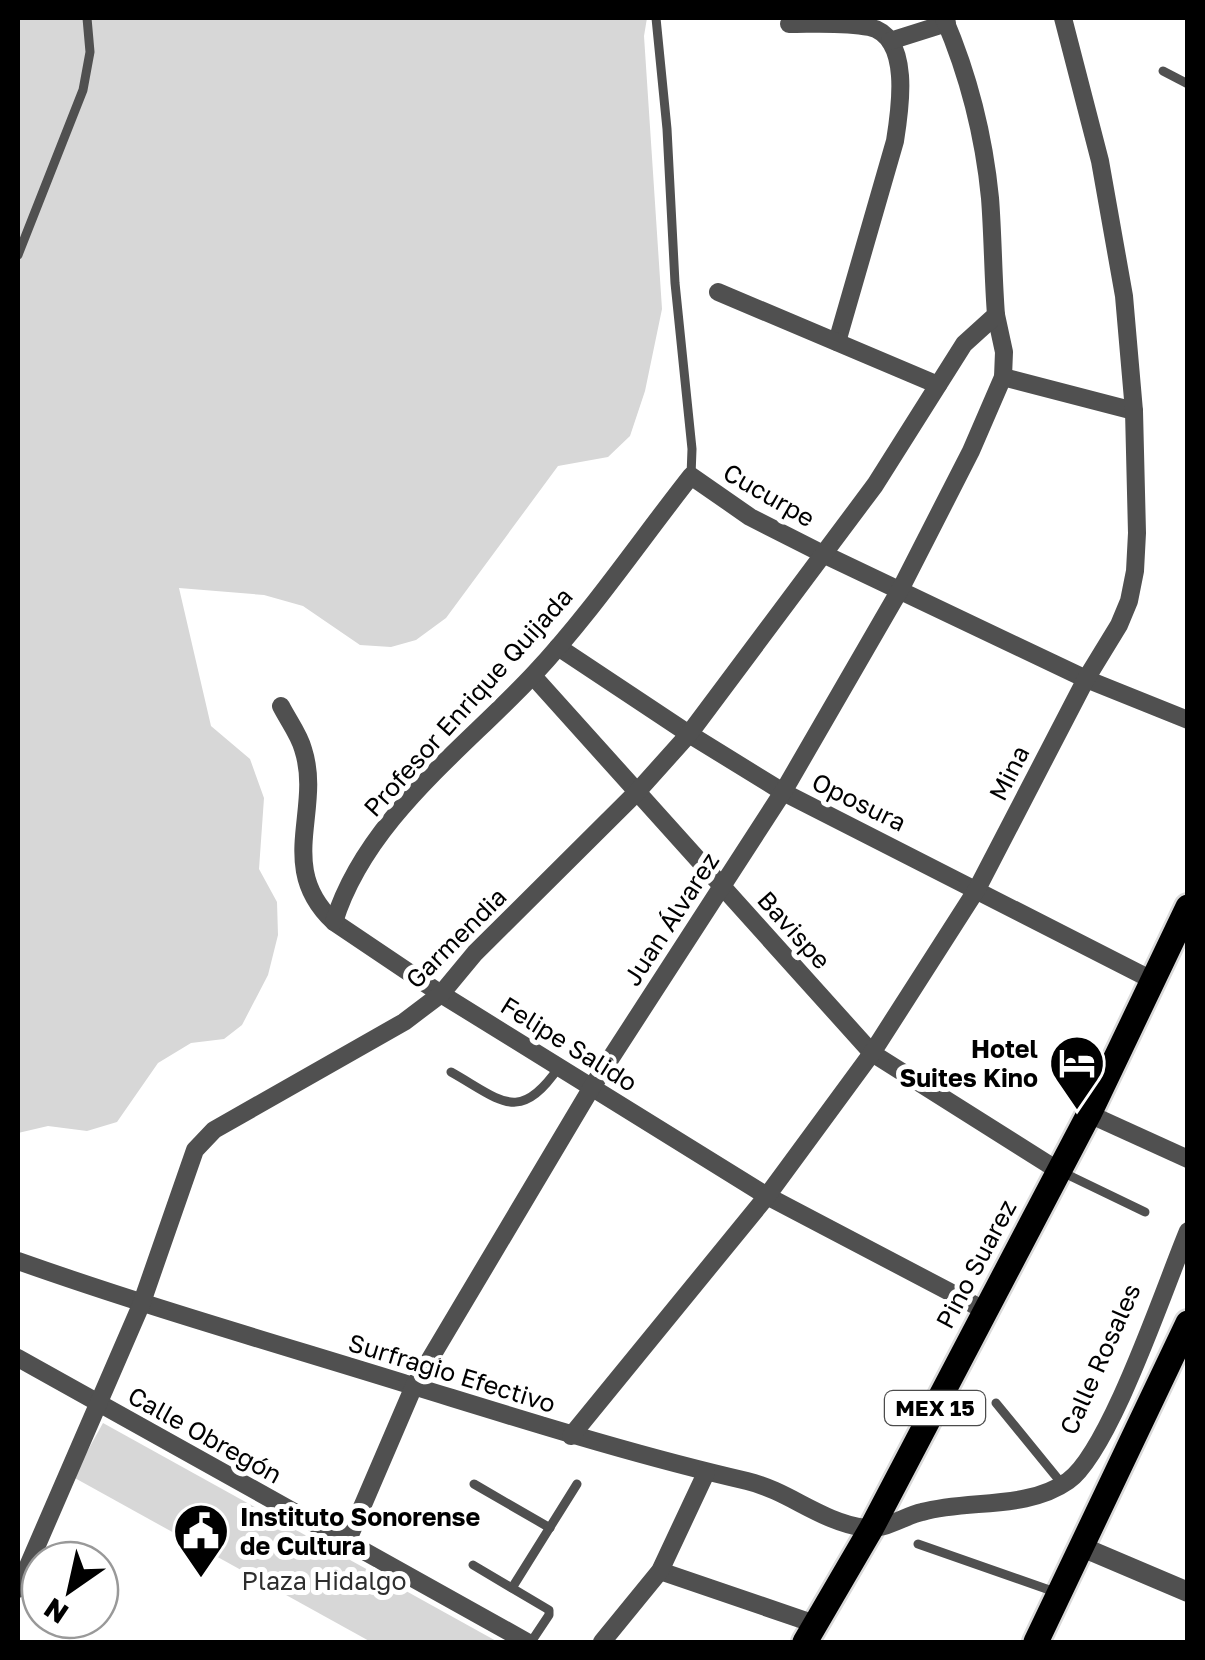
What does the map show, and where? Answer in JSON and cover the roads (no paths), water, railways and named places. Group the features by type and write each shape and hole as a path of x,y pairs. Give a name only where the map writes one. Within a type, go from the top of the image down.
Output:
{"main road":[{"name":"Pino Suarez","path":"810,1633 871,1530 986,1312 1089,1114 1188,907"},
{"path":"1036,1642 1188,1323"}],"street":[{"name":"Mina","path":"571,1436 767,1196 872,1053 977,888 1086,679 1120,625 1136,571 1134,410 1124,296 1100,161 1064,18"},
{"path":"890,42 946,20"},
{"name":"Juan Álvarez","path":"347,1542 414,1386 592,1087 784,792 900,588 971,451 1003,377 1004,352 990,319 990,202 983,150 969,88 946,20"},
{"path":"789,24 870,27 890,42 898,58 895,141 837,342"},
{"path":"718,292 938,385"},
{"name":"Garmendia","path":"36,1540 141,1304 188,1167 204,1139 404,1022 441,994 475,953 637,792 688,734 896,456 964,344 990,319"},
{"path":"1003,377 1134,410"},
{"name":"Cucurpe","path":"691,476 750,517 821,553 1086,679 1188,720"},
{"name":"Profesor Enrique Quijada","path":"334,922 352,876 388,826 558,647 691,476"},
{"name":"Oposura","path":"558,647 688,734 784,792 1152,980"},
{"name":"Bavispe","path":"532,676 872,1053 1059,1171"},
{"name":"Felipe Salido","path":"281,706 304,749 308,778 304,870 308,890 318,908 334,922 441,994 767,1196 986,1312"},
{"path":"1089,1114 1188,1159"},
{"name":"Calle Rosales","path":"1063,1484 1085,1465 1108,1426 1188,1231"},
{"name":"Surfragio Efectivo","path":"18,1262 141,1304 571,1436 766,1486 827,1518 871,1530"},
{"name":"Calle Obregón","path":"18,1358 529,1642"},
{"path":"602,1642 660,1571 706,1473"},
{"path":"871,1530 926,1510 1028,1498 1063,1484"},
{"path":"1082,1547 1188,1592"},
{"path":"660,1571 810,1633"}],"lane":[{"path":"18,255 83,90 90,52 87,18"},
{"name":"Cucurpe","path":"656,18 692,449 691,476"},
{"path":"1163,70 1188,84"},
{"path":"450,1072 508,1103 522,1103 542,1092 560,1067"},
{"path":"1059,1171 1145,1212"},
{"path":"996,1404 1063,1484"},
{"path":"474,1484 550,1528"},
{"path":"512,1588 577,1484"},
{"path":"918,1544 1061,1594"},
{"path":"473,1564 549,1610 550,1615 529,1642"}],"place":[{"name":"Hotel Suites Kino","path":"1077,1112"},
{"name":"Instituto Sonorense de Cultura","path":"201,1580"}],"park label":[{"name":"Plaza Hidalgo","path":"324,1581"}]}
